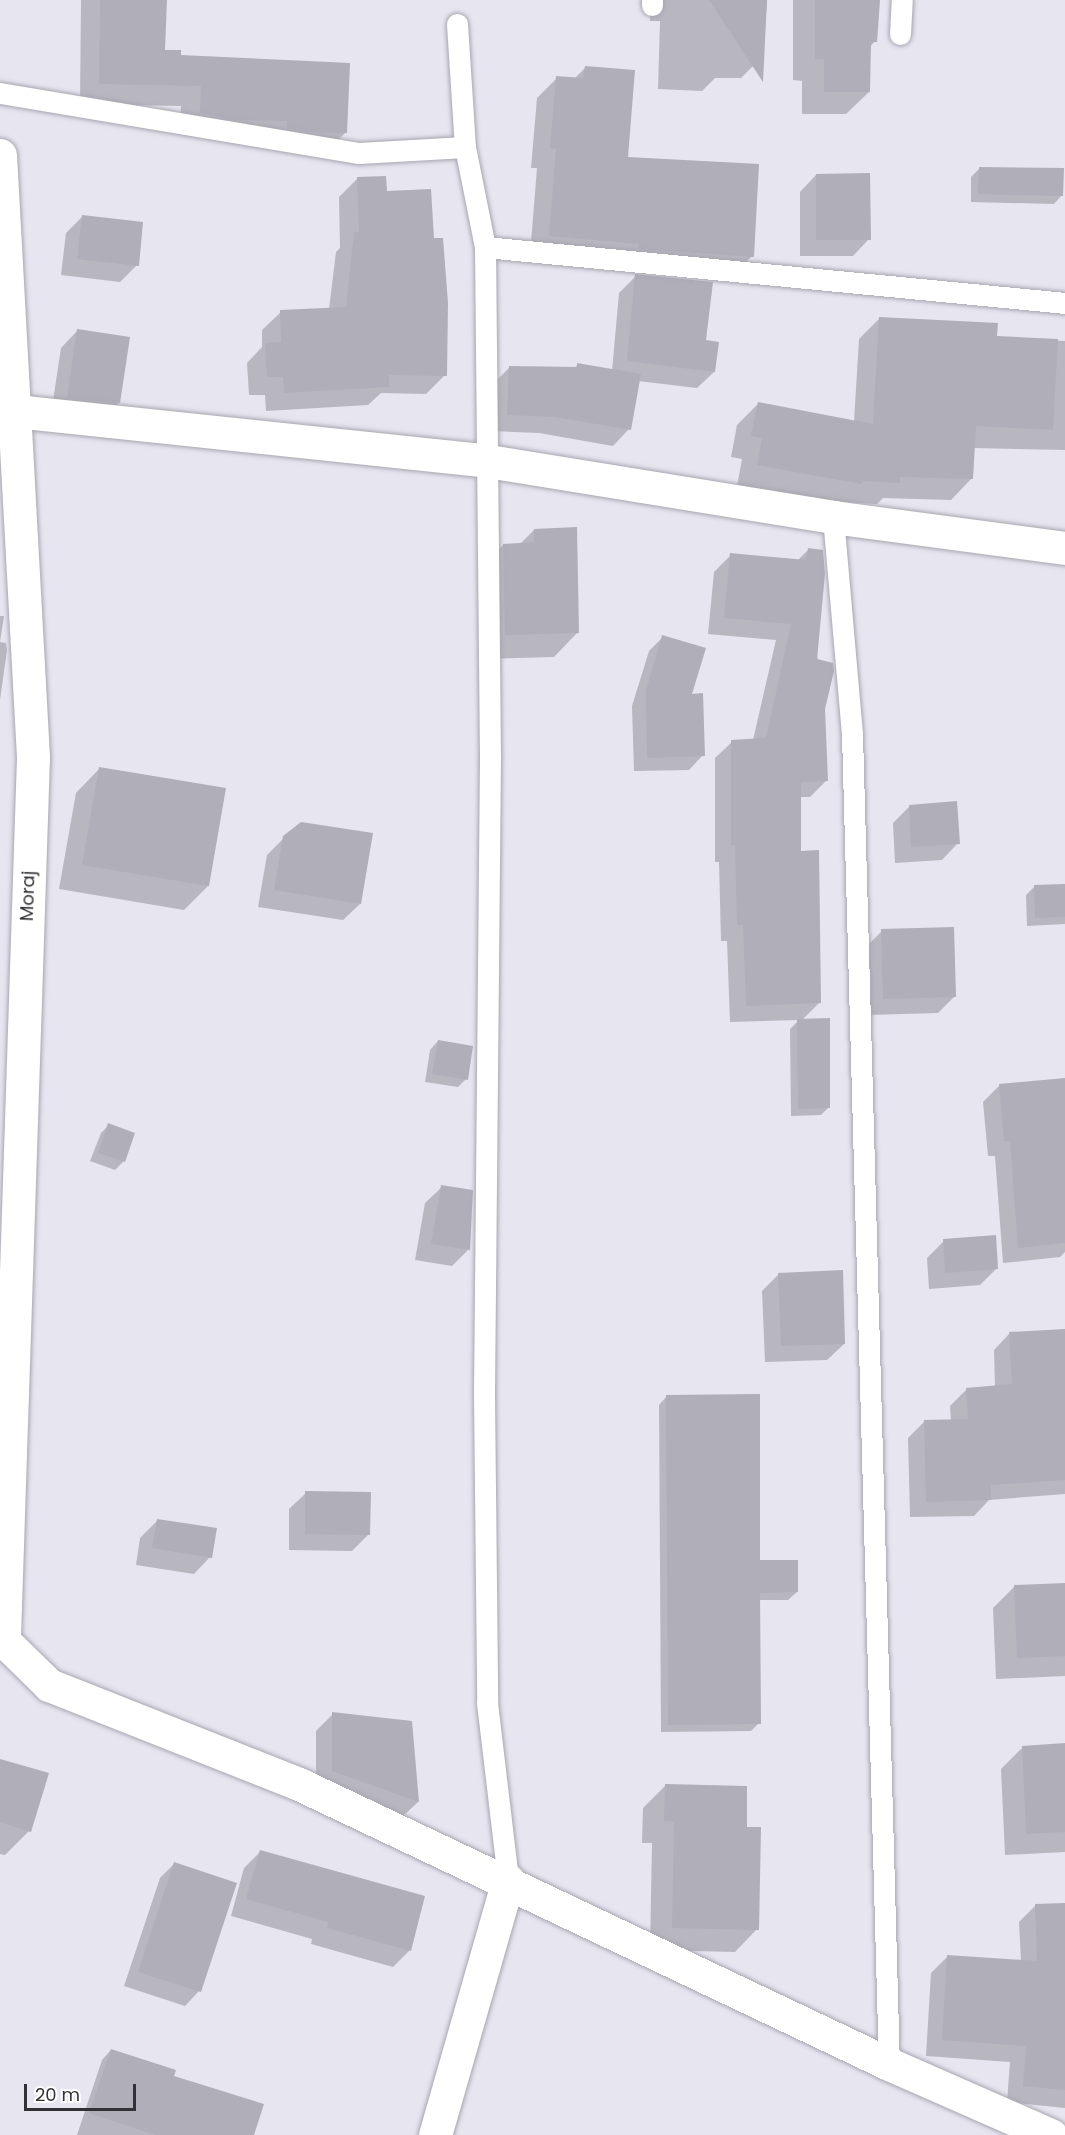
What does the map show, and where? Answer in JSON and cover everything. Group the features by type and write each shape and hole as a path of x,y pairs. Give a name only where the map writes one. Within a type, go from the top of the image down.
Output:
{"street":[{"name":"Moraj","path":"0,155 33,757 7,1296 2,1638"},
{"path":"15,411 488,461 833,518 1065,548"},
{"path":"2,1638 49,1685 299,1784 507,1880 889,2064 1051,2135"},
{"path":"435,2135 507,1880"}],"lane":[{"path":"900,34 902,0"},
{"path":"457,24 465,147 485,247 490,757 484,1394 487,1703 507,1880"},
{"path":"0,93 359,153 465,147"},
{"path":"485,247 1065,303"},
{"path":"833,518 852,734 889,2064"}],"building":[{"path":"100,0 167,0 165,50 181,50 181,55 350,63 347,133 309,132 287,128 287,121 237,120 200,113 201,86 99,84"},
{"path":"709,0 767,0 763,82"},
{"path":"815,0 880,0 877,42 871,42 870,92 824,92 824,59 815,59"},
{"path":"585,66 635,70 628,157 759,164 754,257 638,249 638,244 549,236 556,149 550,148 556,76 583,78"},
{"path":"979,167 1064,168 1063,196 978,194"},
{"path":"870,173 871,240 816,240 816,174"},
{"path":"386,176 387,191 431,189 434,238 443,238 448,303 447,376 389,375 389,387 284,393 283,377 267,377 265,343 281,342 280,310 346,307 354,232 359,232 357,177"},
{"path":"82,215 143,222 139,266 77,259"},
{"path":"635,274 713,282 706,340 719,342 715,372 627,361"},
{"path":"879,317 998,323 997,336 1058,339 1053,430 976,426 973,479 900,477 900,483 863,481 862,484 757,465 762,438 751,436 758,402 873,424"},
{"path":"77,329 130,337 120,403 67,398"},
{"path":"577,363 641,374 631,430 556,417 507,415 509,366 577,367"},
{"path":"577,527 579,633 505,635 503,544 534,542 534,529"},
{"path":"808,548 823,550 825,574 817,659 833,663 834,671 825,709 828,781 801,782 801,851 819,850 821,1003 746,1006 743,925 737,925 735,845 731,845 731,740 766,738 791,624 724,618 730,553 806,560"},
{"path":"662,635 706,648 692,694 703,693 705,756 647,758 646,691"},
{"path":"99,767 226,788 209,886 82,865"},
{"path":"957,801 960,844 911,847 909,805"},
{"path":"301,822 373,833 361,904 274,890 283,836"},
{"path":"1065,884 1065,917 1035,918 1034,885"},
{"path":"954,927 956,997 883,999 881,929"},
{"path":"830,1018 830,1108 798,1109 797,1019"},
{"path":"438,1040 473,1046 468,1080 432,1074"},
{"path":"1065,1078 1065,1243 1018,1248 1010,1141 1004,1141 999,1084"},
{"path":"108,1123 135,1133 125,1162 98,1153"},
{"path":"441,1185 473,1190 470,1250 431,1244"},
{"path":"996,1235 998,1269 945,1273 943,1239"},
{"path":"843,1270 845,1344 781,1346 778,1273"},
{"path":"1065,1329 1065,1480 991,1485 991,1500 926,1502 924,1420 968,1419 966,1388 1012,1384 1009,1332"},
{"path":"760,1394 760,1560 798,1560 798,1592 760,1593 761,1724 668,1725 666,1395"},
{"path":"305,1491 371,1492 370,1535 305,1534"},
{"path":"157,1519 217,1528 212,1558 152,1548"},
{"path":"1065,1583 1065,1656 1017,1658 1014,1585"},
{"path":"332,1712 412,1721 419,1802 332,1771"},
{"path":"1065,1743 1065,1832 1026,1834 1022,1746"},
{"path":"0,1759 49,1773 31,1832 0,1822"},
{"path":"665,1784 747,1786 747,1827 761,1827 759,1930 672,1928 674,1822 664,1821"},
{"path":"260,1850 425,1896 411,1951 327,1928 328,1922 246,1899"},
{"path":"174,1862 237,1883 201,1992 138,1972"},
{"path":"1065,1903 1065,2090 1023,2086 1026,2046 942,2040 947,1955 1037,1961 1035,1904"},
{"path":"111,2049 176,2070 174,2076 264,2104 254,2135 156,2135 89,2113"}]}
